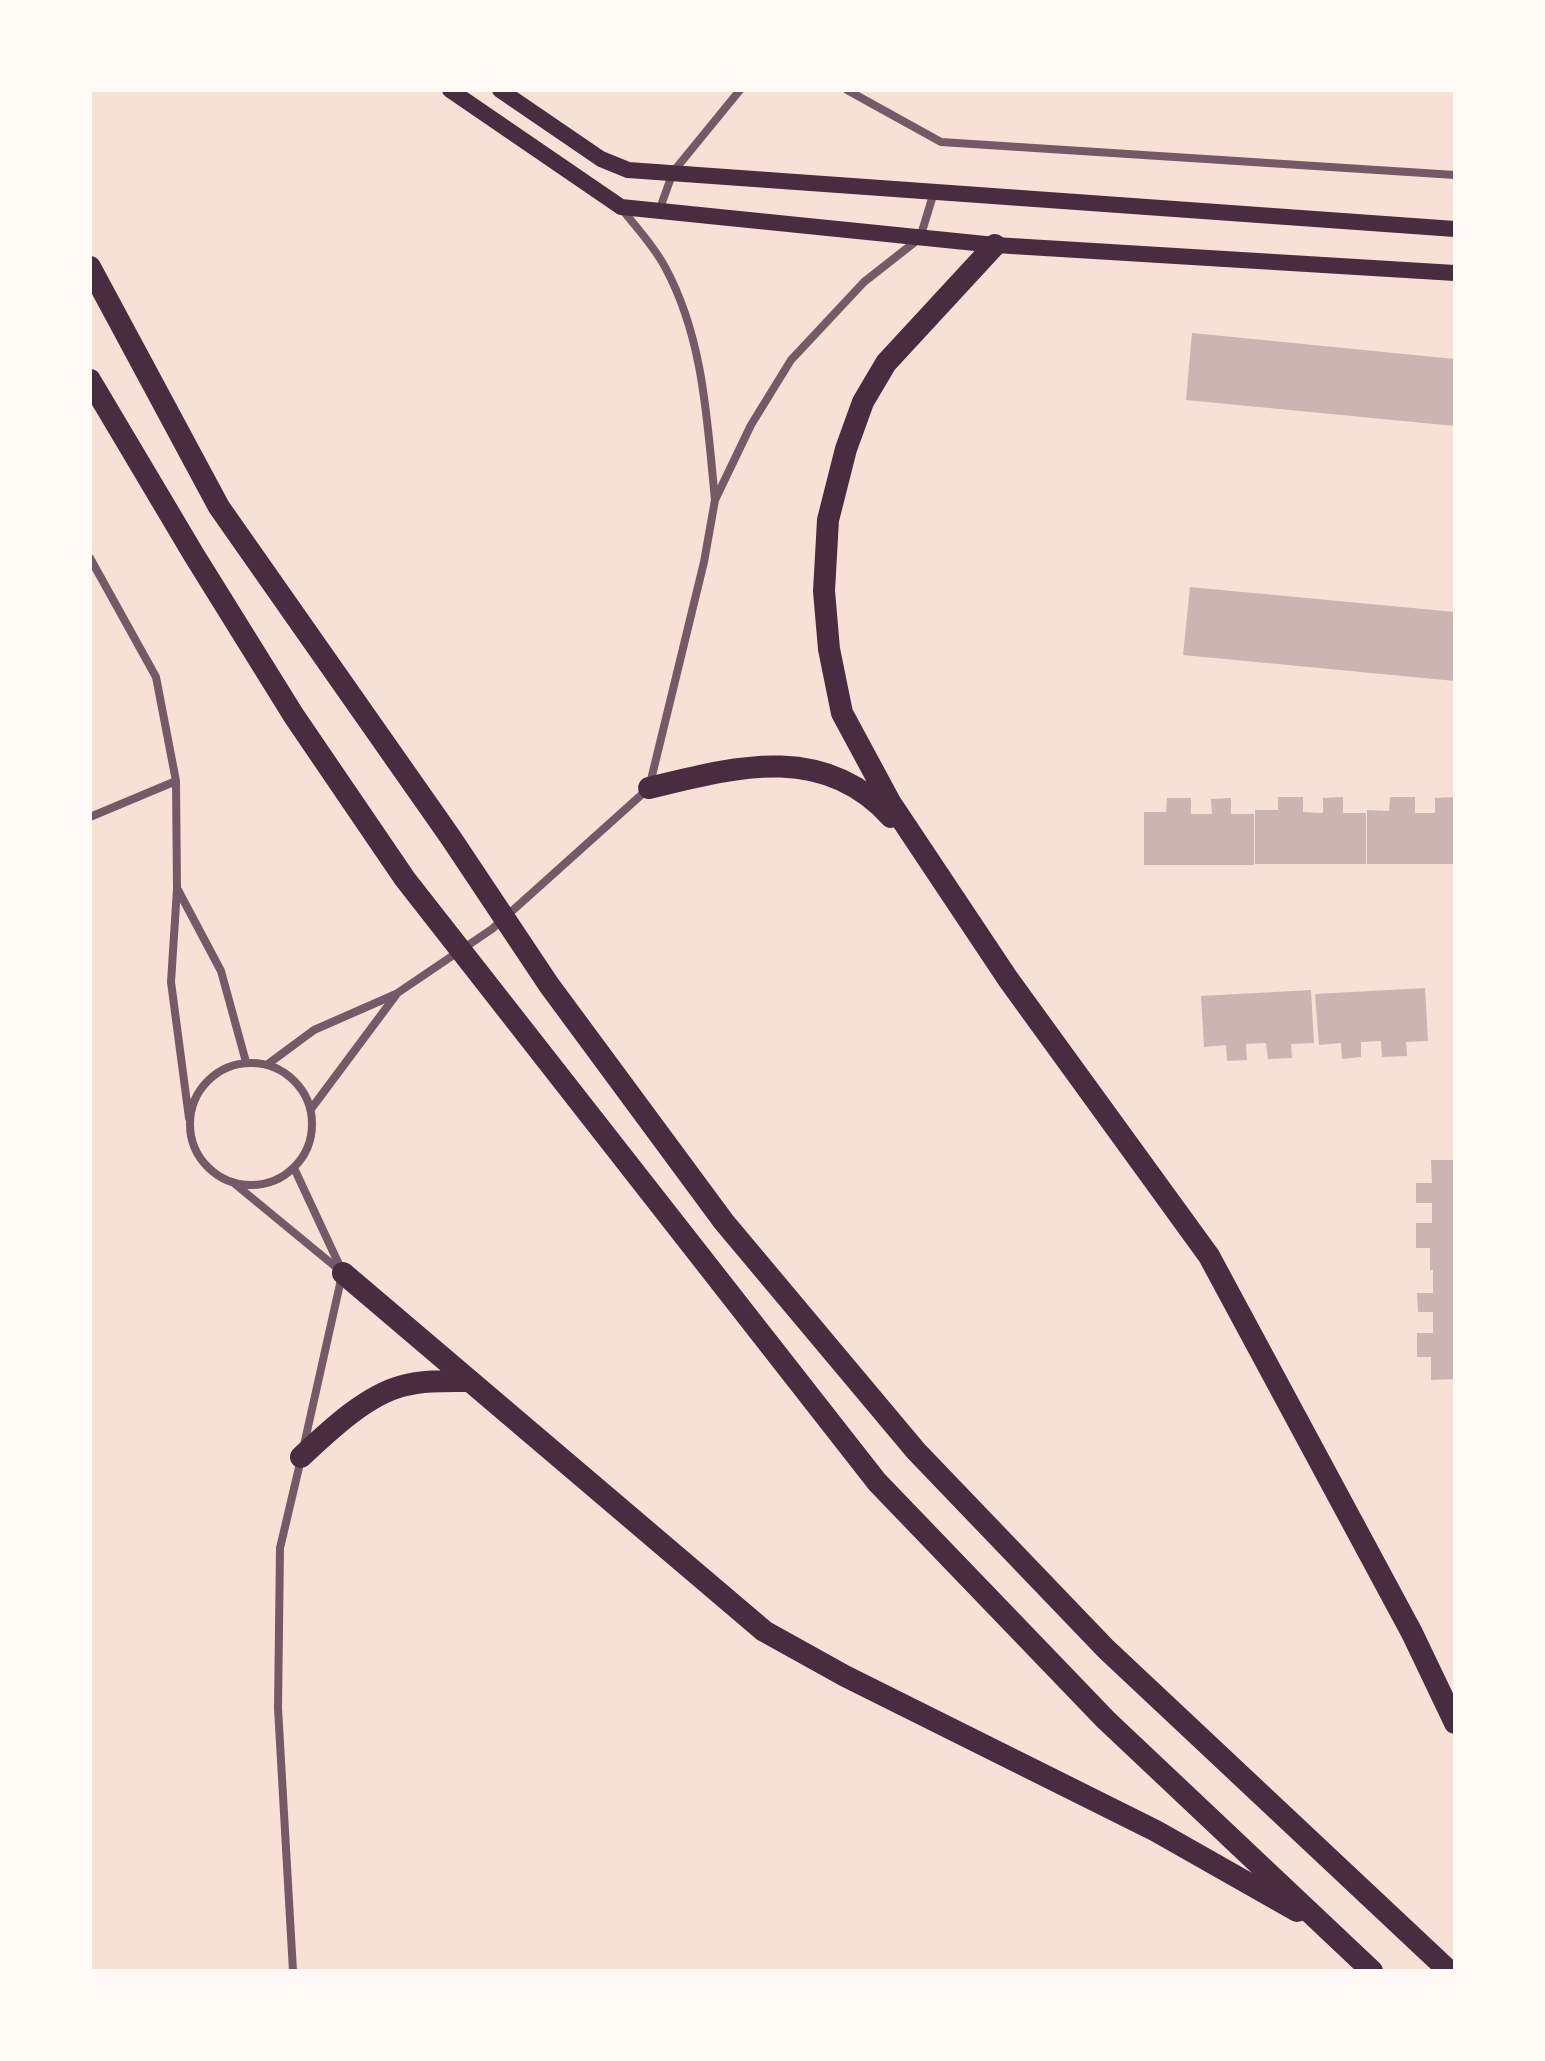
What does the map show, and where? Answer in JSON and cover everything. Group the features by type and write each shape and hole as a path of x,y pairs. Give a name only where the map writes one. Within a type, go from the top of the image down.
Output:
{"highway":[{"path":"995,245 886,363 863,402 846,449 828,520 825,606 829,649 842,713 890,802 1008,979 1209,1256 1412,1633 1455,1723"},
{"path":"90,267 219,507 451,838 549,985 724,1222 916,1451 1106,1649 1449,1971"},
{"path":"90,380 294,716 405,879 877,1482 1106,1720 1372,1971"},
{"path":"649,788 723,770 775,765 828,774 861,788 888,814 935,870"},
{"path":"343,1273 764,1631 845,1676 1156,1831 1327,1929"},
{"path":"301,1457 355,1410 399,1387 427,1382 470,1381"}],"main road":[{"path":"450,90 621,207 995,245 1455,273"},
{"path":"500,90 601,159 628,170 1455,229"}],"street":[{"path":"659,212 673,172 740,90"},
{"path":"847,90 941,142 1455,175"},
{"path":"715,500 751,425 791,360 864,282 920,238 934,191"},
{"path":"268,1064 314,1030 396,994 492,929 649,788 704,562 715,500 706,403 686,313 664,264 621,207"},
{"path":"90,558 156,677 176,781 177,889 171,982 191,1139 200,1159 215,1174 234,1184 343,1273"},
{"path":"90,817 176,781"},
{"path":"177,889 221,971 246,1062"},
{"path":"311,1109 396,994"},
{"path":"189,1118 195,1097 208,1080 225,1068 246,1062 268,1064 287,1074 303,1089 311,1109 313,1130 307,1151 294,1168 276,1180 255,1186 234,1184"},
{"path":"293,1971 278,1708 280,1548 343,1273 294,1168"}],"building":[{"path":"1192,333 1455,359 1455,426 1186,400"},
{"path":"1190,587 1455,612 1455,681 1183,655"},
{"path":"1278,797 1303,797 1303,812 1323,813 1323,798 1343,797 1343,813 1366,813 1366,864 1255,864 1255,810 1278,810"},
{"path":"1390,797 1415,797 1415,813 1435,813 1435,798 1455,797 1455,864 1367,864 1367,810 1389,811"},
{"path":"1167,798 1191,798 1191,814 1212,814 1211,799 1231,798 1231,814 1254,814 1254,865 1144,865 1144,812 1166,812"},
{"path":"1425,988 1428,1041 1406,1042 1407,1056 1382,1057 1381,1041 1361,1042 1361,1057 1342,1059 1341,1043 1319,1045 1315,994"},
{"path":"1311,990 1314,1043 1291,1044 1292,1058 1268,1059 1266,1043 1246,1044 1247,1060 1227,1061 1226,1045 1204,1047 1201,996"},
{"path":"1431,1160 1455,1160 1455,1379 1431,1380 1431,1357 1417,1357 1417,1333 1433,1333 1433,1312 1418,1312 1417,1293 1433,1293 1430,1248 1416,1248 1416,1223 1432,1223 1432,1203 1416,1203 1416,1183 1432,1183"}]}
